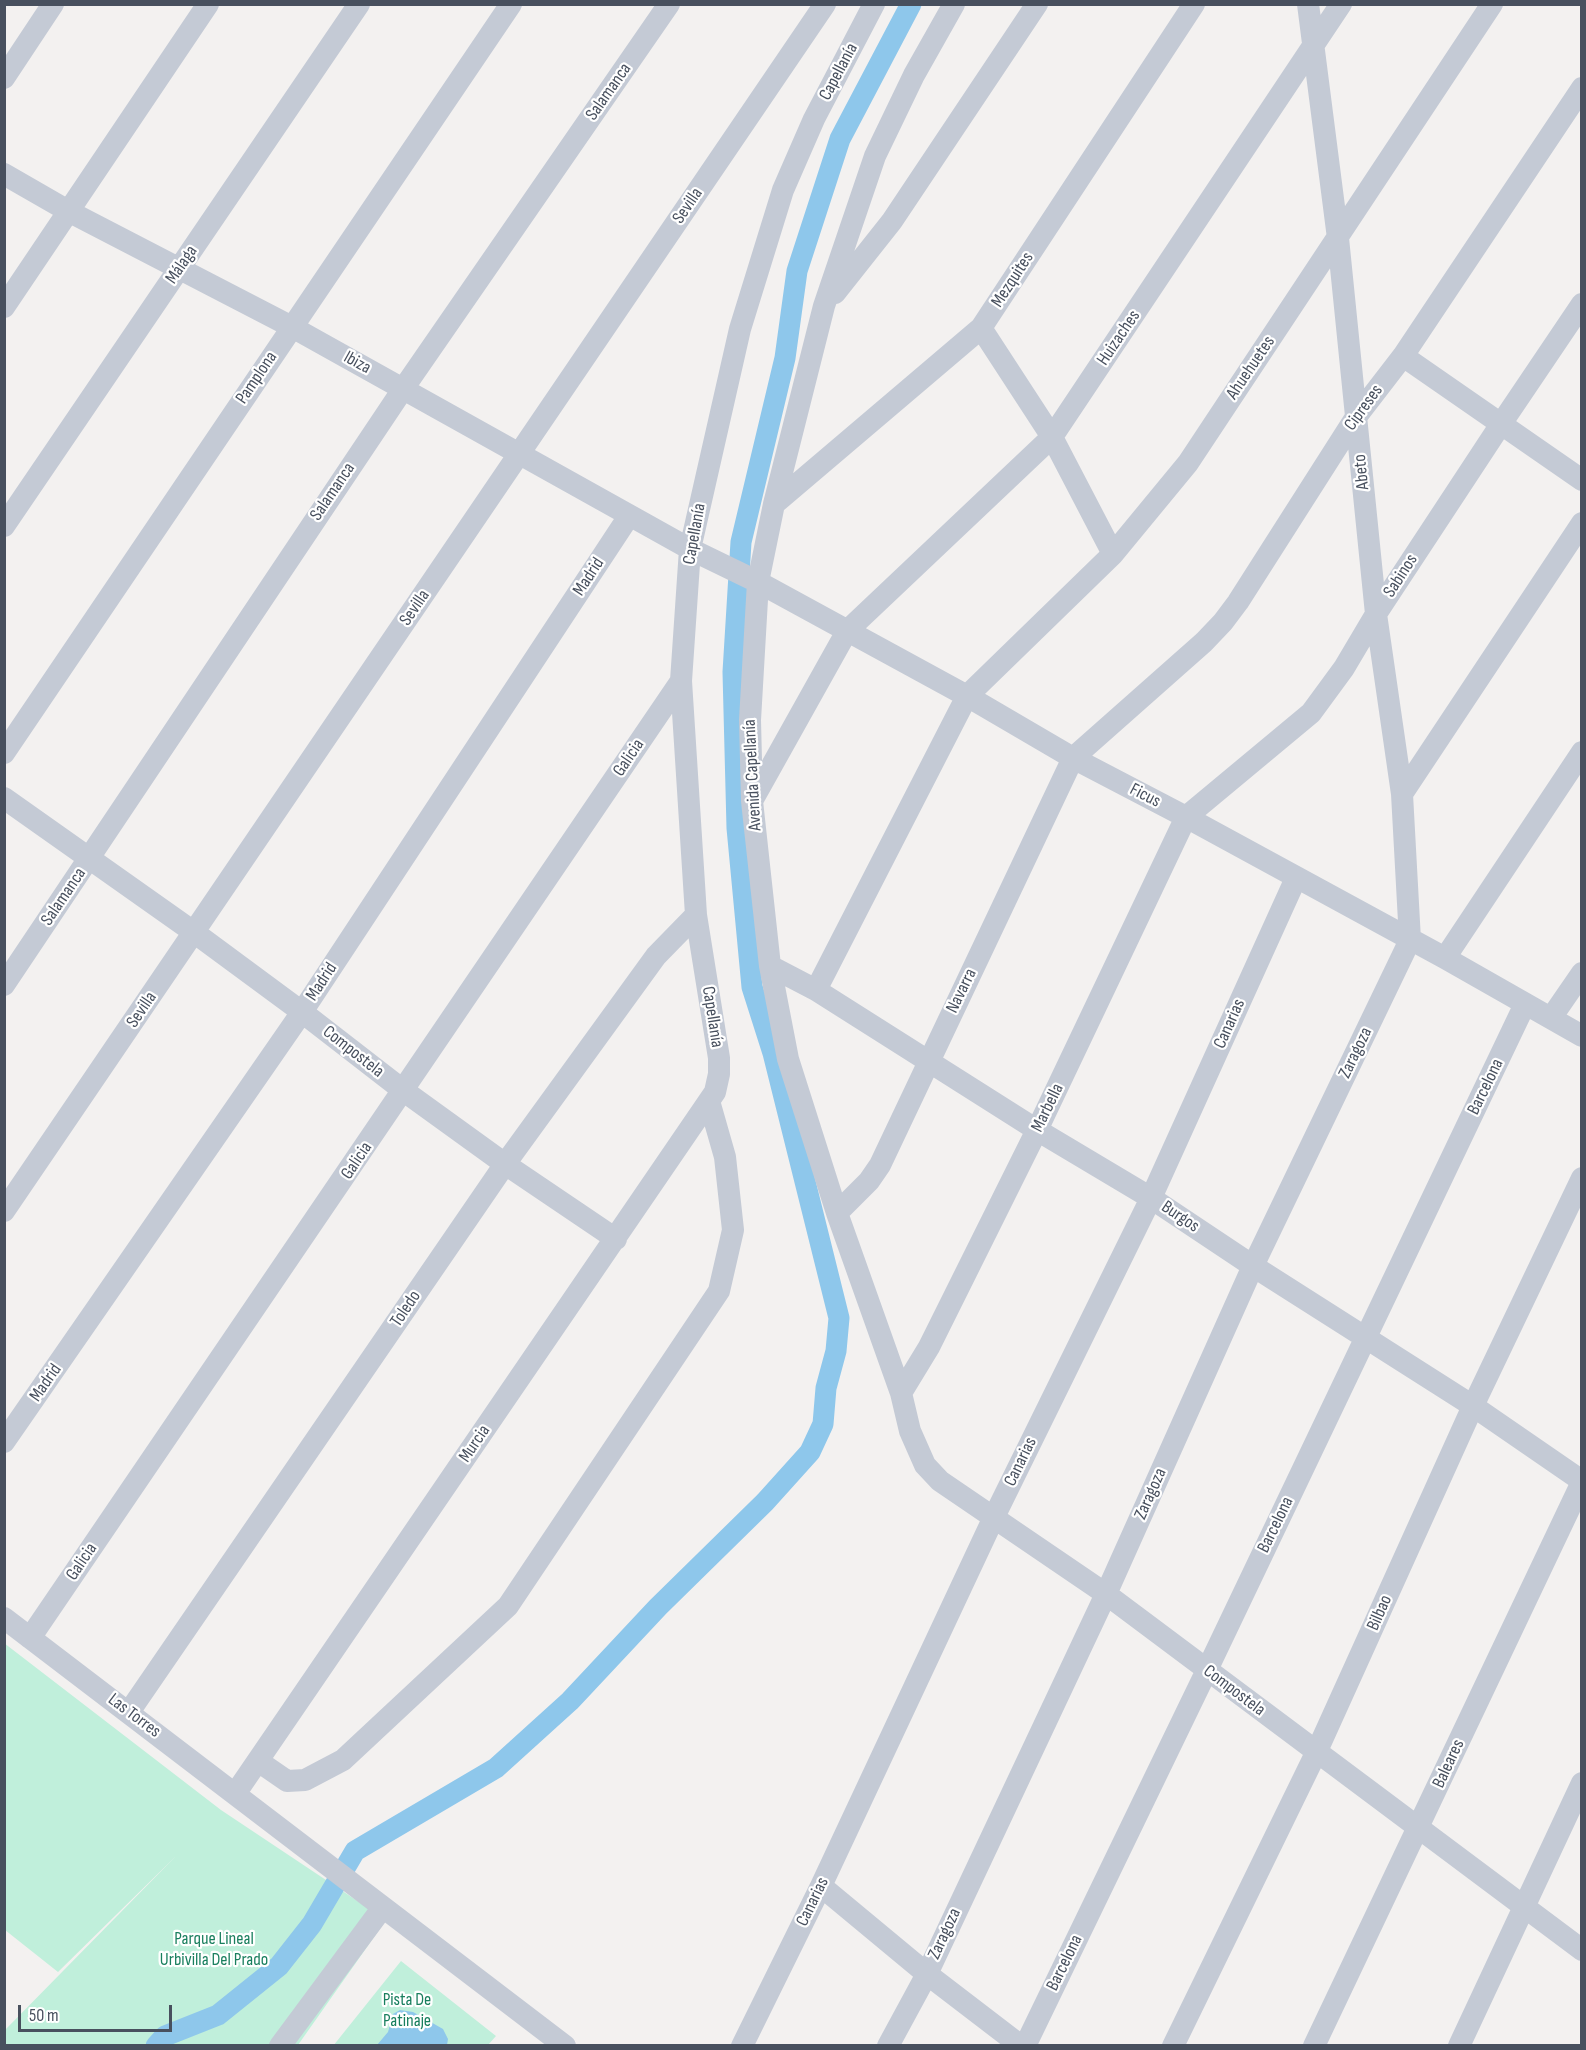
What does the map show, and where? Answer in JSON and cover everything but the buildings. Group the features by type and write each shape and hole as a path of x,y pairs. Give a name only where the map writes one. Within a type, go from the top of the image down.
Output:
{"street":[{"path":"4,78 53,4"},
{"path":"4,307 208,4"},
{"name":"Málaga","path":"4,526 359,4"},
{"name":"Pamplona","path":"4,753 511,4"},
{"name":"Salamanca","path":"4,985 403,389 669,4"},
{"name":"Sevilla","path":"4,1212 825,4"},
{"name":"Capellanía","path":"712,1097 719,1074 719,1058 696,915 681,681 698,554 740,329 783,190 814,119 874,4"},
{"path":"752,580 774,504 824,306 875,156 915,75 954,4"},
{"path":"824,306 892,221 1037,4"},
{"name":"Mezquites","path":"774,504 981,328 1194,4"},
{"name":"Abeto","path":"1308,4 1338,238 1376,615 1402,794 1410,940"},
{"name":"Huizaches","path":"752,801 847,631 1052,437 1341,4"},
{"name":"Ahuehuetes","path":"816,990 967,696 1113,554 1188,463 1491,4"},
{"name":"Cipreses","path":"1073,758 1204,642 1223,622 1356,417 1403,356 1581,88"},
{"name":"Ibiza","path":"4,174 70,212 292,327 698,554"},
{"name":"Sabinos","path":"1186,817 1311,713 1344,668 1500,424 1581,304"},
{"path":"981,328 1052,437 1113,554"},
{"path":"1403,356 1581,480"},
{"name":"Madrid","path":"4,1442 302,1012 629,516"},
{"path":"1402,794 1581,523"},
{"name":"Ficus","path":"698,554 752,580 967,696 1073,758 1445,958 1581,1036"},
{"name":"Avenida Capellanía","path":"752,580 750,720 752,801 771,966"},
{"name":"Galicia","path":"30,1638 681,681"},
{"path":"1445,958 1581,752"},
{"name":"Navarra","path":"837,1213 869,1181 880,1165 1073,758"},
{"name":"Compostela","path":"4,798 195,933 404,1091 505,1164 616,1239"},
{"name":"Marbella","path":"901,1393 929,1347 1038,1130 1186,817"},
{"name":"Canarias","path":"742,2046 994,1517 1151,1198 1296,878"},
{"name":"Toledo","path":"129,1712 505,1164 656,956 696,915"},
{"name":"Zaragoza","path":"888,2046 927,1974 1106,1594 1253,1266 1410,940"},
{"path":"771,966 788,1059 837,1213 901,1393"},
{"name":"Burgos","path":"771,966 816,990 1038,1130 1151,1198 1473,1406 1581,1481"},
{"path":"1551,1018 1581,973"},
{"name":"Barcelona","path":"1023,2046 1207,1670 1525,1004"},
{"path":"258,1761 287,1781 305,1780 343,1760 508,1606 719,1291 733,1230 725,1157 712,1097"},
{"name":"Murcia","path":"235,1794 712,1097"},
{"name":"Bilbao","path":"1173,2046 1316,1753 1473,1406 1581,1178"},
{"name":"Compostela","path":"901,1393 910,1431 925,1465 940,1480 1106,1594 1581,1950"},
{"name":"Baleares","path":"1314,2046 1581,1481"},
{"name":"Las Torres","path":"4,1618 383,1907"},
{"path":"1459,2046 1581,1783"},
{"path":"820,1886 927,1974 1023,2046"},
{"path":"280,2046 383,1907 565,2046"}],"green space":[{"name":"Parque Lineal Urbivilla Del Prado","path":"4,1643 221,1810 386,1920 298,2045 5,2045 6,2029 176,1856 58,1972 5,1930"},
{"name":"Pista De Patinaje","path":"401,1961 496,2036 488,2045 333,2046"}],"water":[{"path":"400,2010 413,2012 443,2029 448,2039 447,2045 377,2045 388,2032 393,2014"}],"waterway":[{"path":"156,2046 165,2036 218,2015 279,1966 312,1924 355,1851 496,1768 570,1701 658,1607 765,1502 810,1452 823,1424 826,1388 836,1351 839,1318 773,1053 752,987 737,828 733,672 741,542 785,358 797,271 840,139 911,4"}]}
